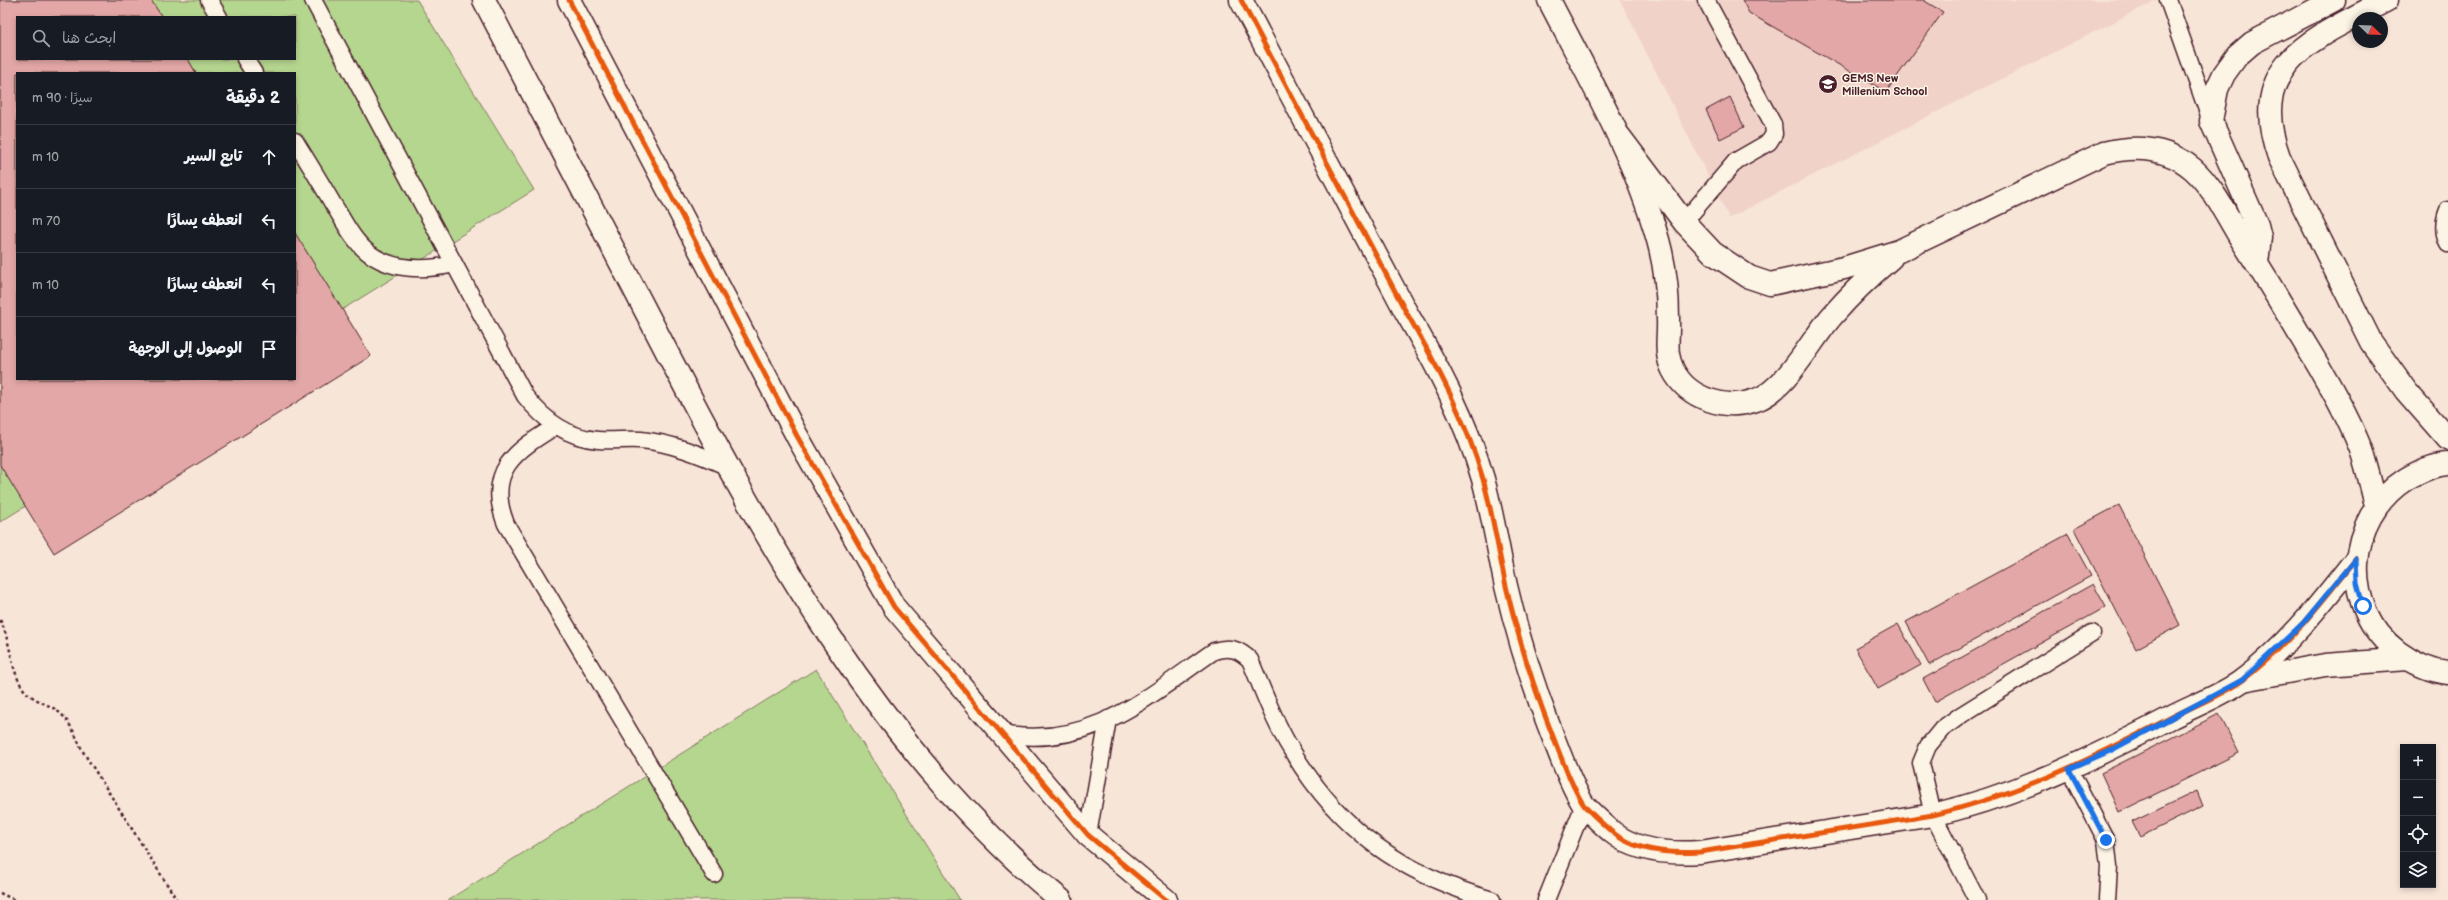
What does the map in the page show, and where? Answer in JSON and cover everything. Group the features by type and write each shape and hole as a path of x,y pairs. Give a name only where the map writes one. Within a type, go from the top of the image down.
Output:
{"street":[{"path":"484,0 726,466 835,646 896,730 970,813 1061,900"},
{"path":"569,0 797,436 894,606 1088,835 1166,900"},
{"path":"1241,0 1406,312 1429,351 1459,413 1483,478 1522,646 1541,705 1564,763 1584,805 1613,832 1640,846 1670,854 1700,852 1933,815 1998,796 2069,769 2110,751 2242,680 2303,623 2356,559"},
{"path":"1549,0 1620,137 1658,240 1666,280 1668,321 1666,346 1673,370 1688,389 1709,401 1734,406 1758,400 1778,386 1831,317 1875,272 1899,251"},
{"path":"2257,263 2260,237 2257,225 2211,121 2217,89 2224,74 2236,56 2252,43 2270,32 2334,0"},
{"path":"2387,0 2307,43 2291,57 2280,75 2272,95 2269,116 2272,137 2279,157 2371,342 2406,391 2448,439"},
{"path":"1620,137 1684,222 1713,253 1749,277 1770,284 1844,268 1899,251 2104,153 2123,148 2160,150 2193,169 2206,184 2257,263 2348,421 2360,448 2376,506"},
{"path":"2446,674 2408,660 2389,645 2374,627 2363,606 2357,583 2356,559 2360,540 2376,506 2395,486 2417,472 2448,464"},
{"path":"2242,680 2325,665 2408,660"}],"lane":[{"path":"209,0 219,16"},
{"path":"313,0 525,396 538,412 556,426 575,435 597,440 641,440 693,452 726,466"},
{"path":"1684,222 1736,161 1761,148 1769,142 1774,134 1773,124 1706,0"},
{"path":"2168,0 2211,121"},
{"path":"246,60 253,72"},
{"path":"296,143 356,241 372,255 391,264 412,270 434,269 454,264"},
{"path":"2448,210 2444,224 2445,236 2448,244"},
{"path":"556,426 524,445 505,467 500,481 498,496 501,510 506,524 714,874"},
{"path":"1976,900 1933,815 1921,763 1928,746 1942,729 2092,633"},
{"path":"1003,734 1023,738 1064,736 1087,729 1144,699 1214,651 1224,648 1234,649 1243,653 1250,660 1290,748 1315,786 1344,819 1378,848 1416,872 1456,890 1492,900"},
{"path":"1088,835 1108,719"},
{"path":"2069,769 2106,840 2109,866 2107,900"},
{"path":"1546,900 1584,805"}],"path":[{"path":"0,620 8,635 17,675 23,688 32,697 60,712 70,723 82,750 177,900"},
{"path":"0,893 15,900"}],"shaded area":[{"name":"GEMS New Millenium School","path":"1620,0 2157,0 1729,218"}],"green space":[{"path":"0,0 417,0 534,190 296,338 296,72 16,72 16,380 228,380 0,522"},
{"path":"816,669 960,900 448,900"}],"building":[{"path":"0,0 151,0 161,16 16,16 16,60 189,60 195,72 16,72 16,380 296,380 296,235 371,356 54,553 0,465"},
{"path":"1742,0 1923,0 1943,12 1886,92 1749,13"},
{"path":"1730,97 1744,127 1720,139 1706,110"},
{"path":"2119,505 2180,625 2136,649 2074,529"},
{"path":"2068,534 2091,576 1929,665 1906,622"},
{"path":"2093,584 2106,607 1935,702 1923,679"},
{"path":"1898,624 1921,665 1878,689 1855,648"},
{"path":"2219,714 2239,753 2119,812 2101,773"},
{"path":"2197,791 2203,806 2140,837 2132,822"}],"cycle path":[{"path":"569,0 797,436 894,607 1088,835 1166,900"},
{"path":"1241,0 1450,393 1468,435 1487,492 1506,586 1526,661 1538,698 1562,761 1583,804 1621,839 1642,848 1665,852 1700,852 1933,815 1996,797 2026,786 2112,748 2217,695 2243,680 2275,653 2304,623 2356,559"}],"place":[{"name":"GEMS New Millenium School","path":"1828,84"}],"route":[{"path":"2106,840 2069,769 2110,751 2242,680 2303,623 2356,559 2357,583 2363,606"}]}
